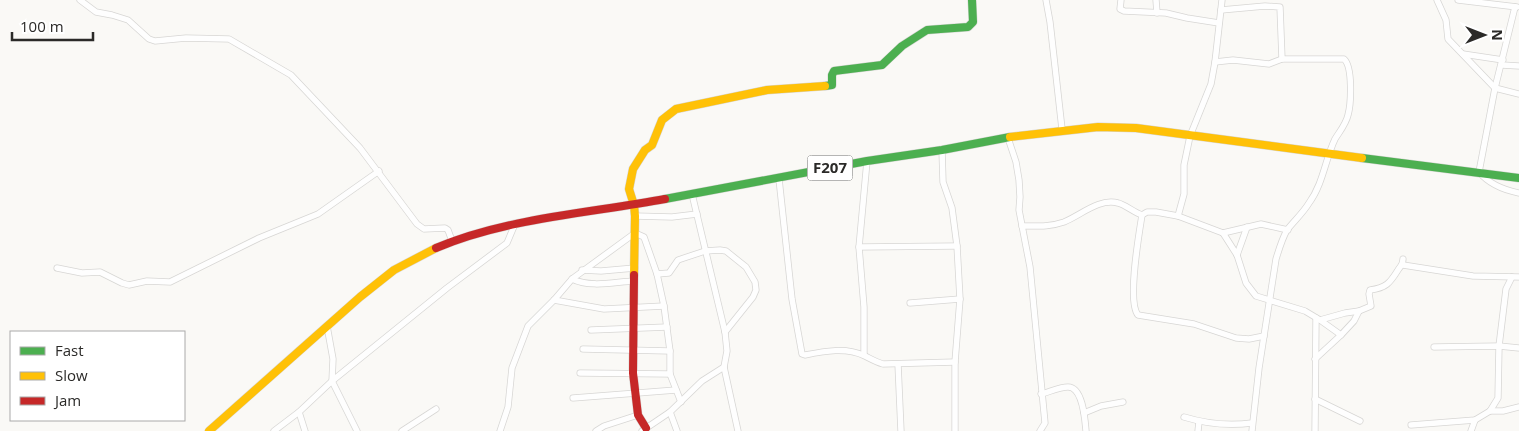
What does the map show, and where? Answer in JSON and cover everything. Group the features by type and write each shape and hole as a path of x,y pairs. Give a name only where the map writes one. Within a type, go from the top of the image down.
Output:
{"main road":[{"path":"644,429 638,415 633,374 635,216 629,189 632,169 645,150 652,145 662,120 676,109 767,90 832,85 832,74 834,71 882,65 902,46 927,30 968,27 973,22 972,0"},
{"name":"F207","path":"209,431 327,326 394,270 425,252 452,241 515,224 584,211 634,205 867,161 1062,129 1098,127 1136,128 1519,178"}],"street":[{"path":"80,0 96,12 128,20 149,39 156,41 186,38 221,38 235,42 291,75 360,148 418,224 424,229 445,228 448,230 452,241"},
{"path":"1046,0 1062,129"},
{"path":"1121,0 1120,9 1166,13 1219,23"},
{"path":"1156,0 1157,13"},
{"path":"1178,216 1184,194 1184,165 1190,136 1211,84 1222,0"},
{"path":"1437,0 1446,20 1448,39 1494,88 1519,94"},
{"path":"1458,0 1517,7 1494,88 1479,172 1486,180 1519,193"},
{"path":"1221,10 1265,6 1280,8 1282,59"},
{"path":"1462,54 1519,66"},
{"path":"1215,62 1233,60 1269,64 1282,59 1344,59 1348,62 1350,79 1348,116 1335,140 1322,180 1310,203 1288,230 1280,244 1269,300 1252,431"},
{"path":"1008,138 1016,162 1019,180 1019,210 1030,267 1045,423 1040,431"},
{"path":"942,150 943,182 952,208 957,246 960,299 955,362 955,431"},
{"path":"864,355 864,307 859,247 867,161"},
{"path":"57,268 82,273 100,272 122,284 129,285 147,281 170,282 259,238 318,214 379,171"},
{"path":"779,179 792,299 802,354 806,355 830,350 864,355 876,362 898,364 955,362"},
{"path":"692,194 725,332 727,351 724,367 738,431"},
{"path":"1022,226 1044,226 1063,222 1095,206 1110,203 1118,203 1142,216"},
{"path":"1264,336 1249,339 1236,338 1194,324 1138,315 1134,310 1134,279 1142,216 1147,212 1156,212 1178,216 1223,233 1261,224 1288,230"},
{"path":"635,216 672,217 698,214"},
{"path":"274,431 299,412 332,381 447,288 507,243 515,224"},
{"path":"1237,255 1247,227"},
{"path":"499,430 508,407 512,368 528,326 582,270 635,233 644,237 657,274 667,327 670,374 681,402"},
{"path":"1223,233 1237,255 1246,283 1256,296 1305,311 1341,335"},
{"path":"859,247 957,246"},
{"path":"657,274 668,273 678,260 705,251 720,250 726,252 746,267 755,282 756,290 753,297 725,332"},
{"path":"1318,319 1359,311 1371,306 1370,290 1381,289 1395,278 1403,262 1472,276 1519,277"},
{"path":"582,270 601,271 635,268"},
{"path":"1411,425 1475,420 1490,411 1498,398 1499,346 1506,289 1512,277"},
{"path":"572,279 578,282 596,284 634,281"},
{"path":"910,303 960,299"},
{"path":"554,300 604,309 664,306"},
{"path":"1315,359 1354,321 1359,311"},
{"path":"1315,431 1315,359 1318,319"},
{"path":"327,326 333,360 332,381 356,431"},
{"path":"591,330 667,327"},
{"path":"1434,347 1499,346 1519,348"},
{"path":"583,350 670,351"},
{"path":"898,364 901,431"},
{"path":"644,429 670,412 702,381 724,367"},
{"path":"580,373 670,374"},
{"path":"1041,394 1068,387 1073,388 1081,399 1086,431"},
{"path":"573,398 676,390"},
{"path":"1315,399 1360,421"},
{"path":"1084,413 1102,406 1123,402"},
{"path":"1490,411 1503,411 1519,407"},
{"path":"406,430 436,409"},
{"path":"299,412 305,431"},
{"path":"670,412 677,431"},
{"path":"596,431 604,426 638,415"},
{"path":"1184,417 1199,422 1234,425 1252,422"},
{"path":"1471,431 1475,420"},
{"path":"1198,431 1199,422"}],"traffic: fast":[{"path":"825,86 832,85 834,71 882,65 902,46 927,30 968,27 973,22 972,0"},
{"path":"665,199 867,161 942,150 1010,137"},
{"path":"1362,158 1519,178"}],"traffic: slow":[{"path":"634,275 635,216 629,189 633,169 645,150 652,145 662,120 676,109 767,90 825,86"},
{"path":"1010,137 1098,127 1136,128 1362,158"},
{"path":"209,431 360,297 394,270 436,248"}],"traffic: jam":[{"path":"436,248 463,238 520,223 665,199"},
{"path":"634,275 633,373 638,415 646,428"}]}
